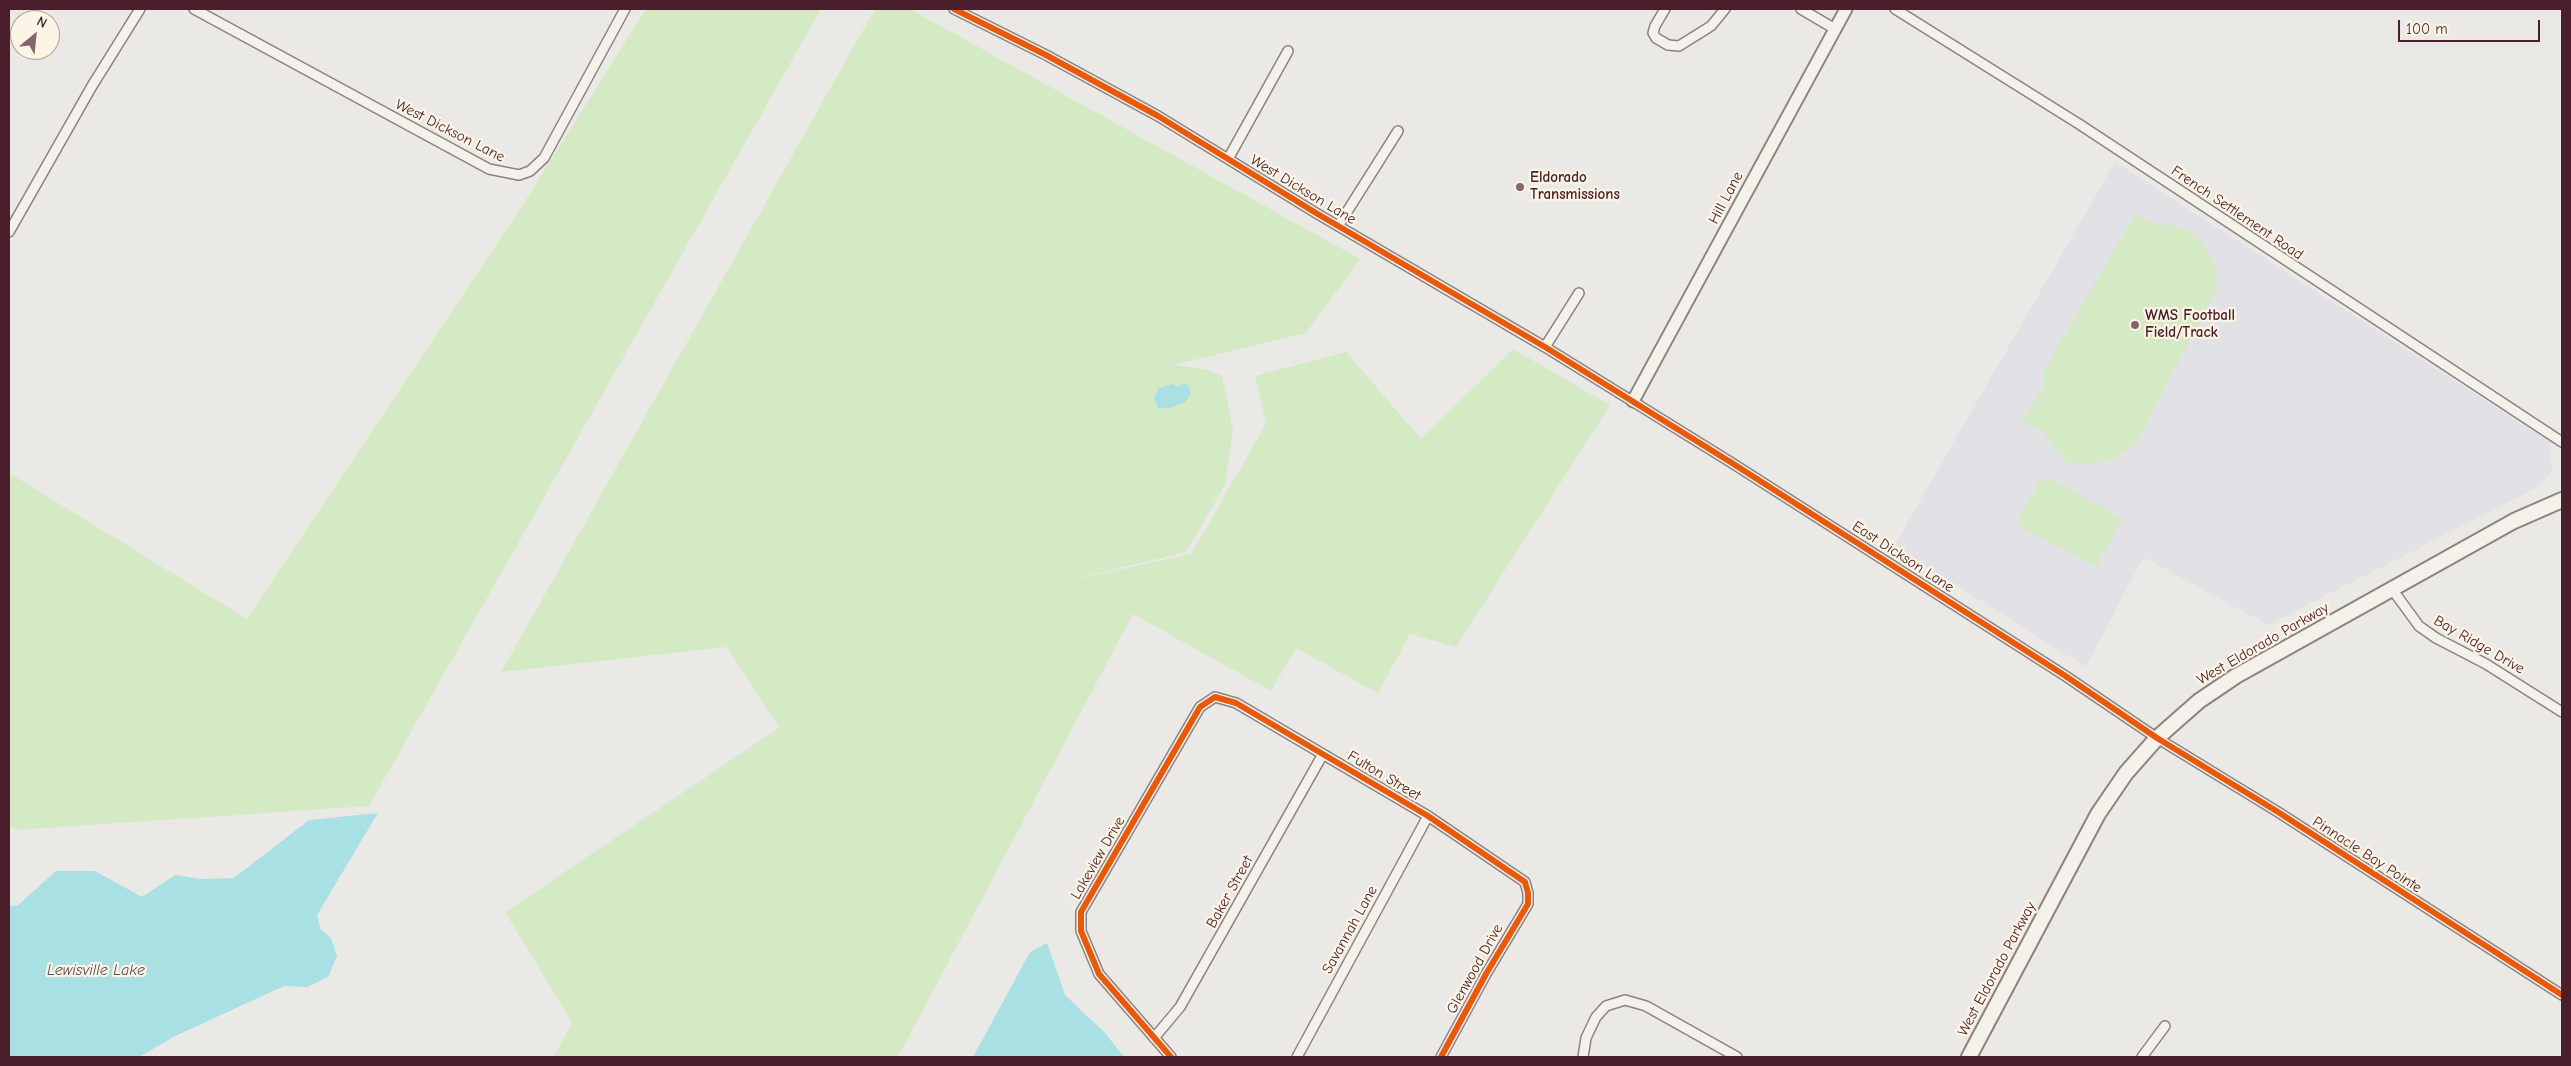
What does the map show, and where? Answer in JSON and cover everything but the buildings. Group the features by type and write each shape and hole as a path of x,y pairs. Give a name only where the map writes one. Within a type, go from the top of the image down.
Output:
{"main road":[{"name":"West Eldorado Parkway","path":"1969,1057 2098,814 2126,773 2157,738 2198,701 2236,676 2514,521 2562,500"}],"street":[{"path":"9,232 140,9"},
{"name":"West Dickson Lane","path":"194,9 489,169 519,174 530,171 544,158 624,9"},
{"name":"West Dickson Lane","path":"954,9 1046,55 1158,116 1338,226 1545,347 1633,401"},
{"path":"1665,9 1653,33 1656,38 1668,45 1679,46 1711,26 1725,9"},
{"path":"1801,9 1835,29"},
{"name":"Hill Lane","path":"1633,401 1846,9"},
{"name":"French Settlement Road","path":"1895,9 2079,124 2562,442"},
{"path":"1228,159 1288,51"},
{"path":"1338,226 1398,131"},
{"path":"1545,347 1579,293"},
{"name":"East Dickson Lane","path":"1633,401 2055,670 2157,738"},
{"name":"Bay Ridge Drive","path":"2392,589 2419,626 2436,638 2486,664 2562,712"},
{"name":"Fulton Street","path":"1215,697 1236,703 1428,816 1525,882 1528,893"},
{"name":"Lakeview Drive","path":"1171,1057 1099,974 1081,930 1081,912 1200,707 1215,697"},
{"name":"Pinnacle Bay Pointe","path":"2157,738 2286,817 2562,995"},
{"name":"Baker Street","path":"1154,1038 1180,1007 1323,754"},
{"name":"Savannah Lane","path":"1296,1057 1428,816"},
{"name":"Glenwood Drive","path":"1441,1057 1486,974 1528,904 1528,893"},
{"path":"1583,1057 1586,1038 1596,1018 1606,1006 1625,1000 1646,1006 1737,1057"},
{"path":"2142,1057 2165,1026"}],"shaded area":[{"path":"2115,162 2550,442 2552,471 2538,487 2268,625 2143,557 2086,667 1894,546"}],"green space":[{"path":"646,9 821,9 369,806 16,830 9,826 9,473 247,619 515,217"},
{"path":"875,9 910,9 1360,259 1306,333 1173,365 1205,369 1222,376 1233,430 1225,485 1186,552 1058,583 1191,554 1266,424 1255,376 1346,352 1421,439 1513,349 1610,405 1456,647 1410,634 1378,693 1296,648 1271,691 1133,614 898,1057 554,1057 572,1023 505,912 779,728 727,647 501,672"},
{"name":"WMS Football Field/Track","path":"2135,214 2152,223 2175,226 2191,233 2204,244 2216,269 2216,290 2137,442 2115,459 2085,465 2066,462 2041,430 2022,420 2044,387 2043,372"},
{"path":"2042,478 2048,481 2050,478 2122,519 2096,567 2016,524"}],"water":[{"path":"1184,383 1188,386 1191,393 1185,402 1169,408 1158,408 1154,397 1159,388 1172,384 1177,387"},
{"name":"Lewisville Lake","path":"378,813 317,915 321,930 331,938 337,956 328,977 307,987 284,986 175,1036 139,1057 9,1057 9,905 17,906 56,871 95,871 142,897 175,875 201,879 234,878 309,820"},
{"path":"1047,943 1065,995 1105,1033 1124,1057 973,1057 1030,952"}],"cycle path":[{"path":"954,9 1046,55 1158,116 1316,213 1545,347 1732,463 2064,675 2157,738 2278,812 2562,995"},
{"path":"1171,1057 1099,974 1081,931 1081,912 1200,707 1215,697 1236,703 1428,816 1525,882 1528,904 1486,974 1441,1057"}],"place":[{"name":"Eldorado Transmissions","path":"1520,187"},
{"name":"WMS Football Field/Track","path":"2135,325"}]}
